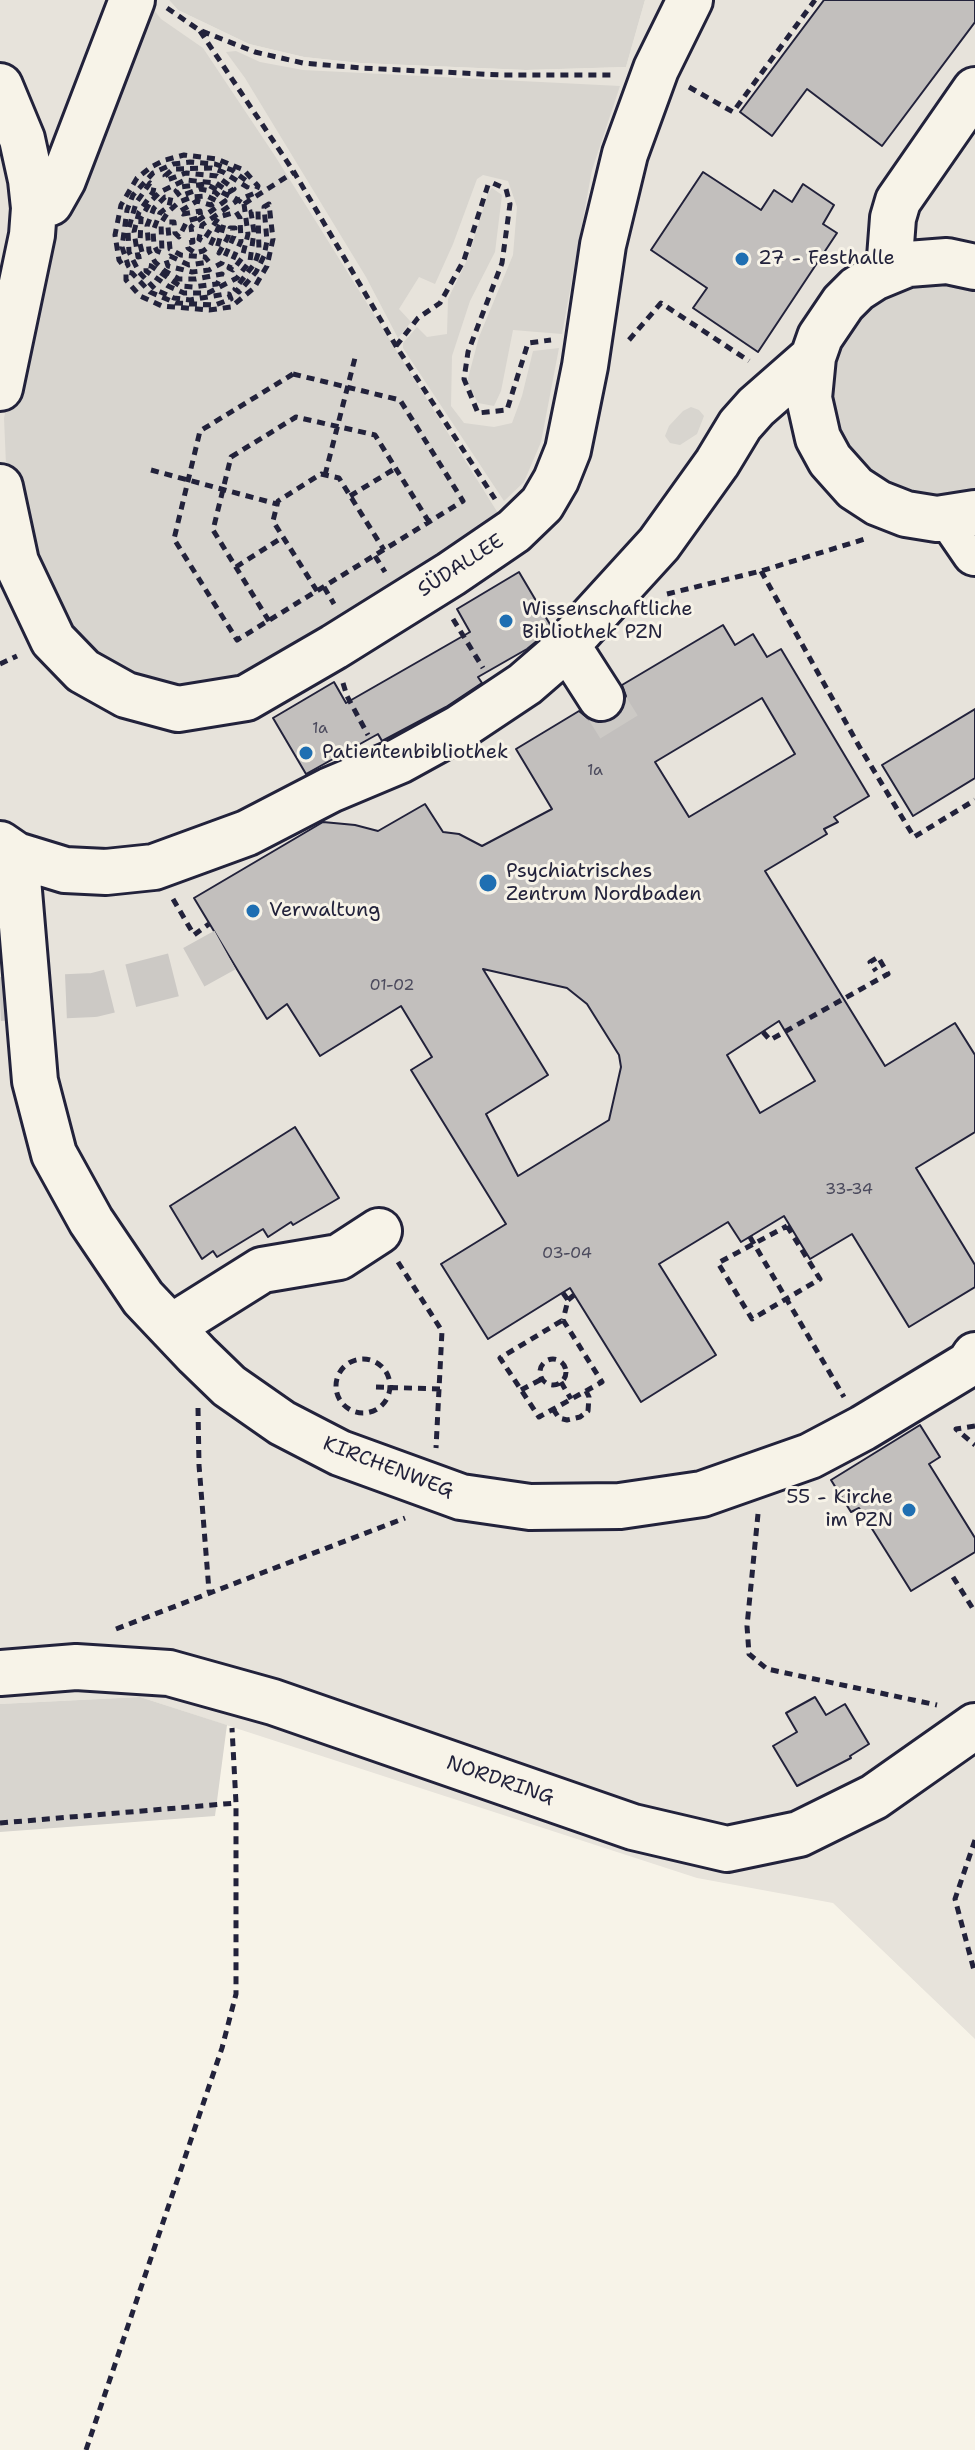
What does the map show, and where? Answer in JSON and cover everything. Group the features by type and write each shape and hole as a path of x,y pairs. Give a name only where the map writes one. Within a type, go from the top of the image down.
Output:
{"street":[{"path":"34,208 50,203 63,180 132,0"},
{"name":"SÜDALLEE","path":"0,487 16,562 53,640 83,671 126,695 178,709 246,698 336,628 408,584 514,531 542,504 568,450 588,353 608,224 625,154 656,69 690,0"},
{"path":"0,86 22,139 34,208 32,235 0,388"},
{"path":"889,271 893,218 898,201 975,90"},
{"path":"8,850 65,870 106,872 154,867 247,833 459,728 525,684 567,645 659,544 740,425 798,370 843,303 857,289 889,271 928,261 971,259"},
{"path":"798,370 809,398 812,420 830,460 855,488 878,503 906,514 937,519 963,516 975,553"},
{"path":"567,645 601,698"},
{"name":"KIRCHENWEG","path":"8,850 35,1081 54,1154 91,1221 143,1298 229,1386 282,1423 340,1453 448,1493 530,1507 620,1506 702,1494 810,1456 969,1364 975,1355"},
{"path":"184,1341 262,1270 339,1257 379,1231"},
{"name":"NORDRING","path":"0,1673 76,1667 169,1673 273,1702 633,1827 727,1849 799,1834 874,1797 960,1716"}],"path":[{"path":"157,0 199,30 255,52 303,63 598,77 656,69 733,112 815,0"},
{"path":"199,30 294,172 396,346 514,531"},
{"path":"244,204 238,200 206,184 180,187 176,191 180,196 200,189 215,192 225,201 191,227 193,242 187,243 195,253 203,251 210,246 220,224 224,224 217,248 219,253 230,228 235,228 222,263 209,270 192,272 168,266 166,260 170,256 189,265 209,262 205,257 194,258 170,249 168,227 169,222 174,222 175,233 179,237 187,221 201,217 200,211 179,212 197,201 211,205 217,201 207,196 192,197 179,202 168,212 161,223 162,253 154,245 153,231 160,213 169,206 171,197 165,197 154,208 147,226 149,251 165,271 179,279 222,274 217,284 193,287 180,286 151,266 146,265 146,271 184,293 208,293 237,278 250,261 254,232 251,212 258,211 259,251 255,263 235,289 239,292 256,272 264,256 267,241 264,207 269,204 273,239 267,266 254,288 231,307 209,310 162,306 140,296 126,280 126,272 132,273 150,292 176,303 215,305 231,299 229,294 225,294 190,300 174,298 156,290 139,272 129,252 128,231 136,203 150,183 154,187 153,192 139,212 134,232 138,257 143,256 144,251 140,244 141,218 160,192 185,180 202,179 216,183 229,192 234,189 217,176 186,173 167,180 165,176 173,169 212,168 247,187 248,182 232,170 215,164 173,164 153,173 138,188 127,210 122,247 128,265 124,267 119,260 115,235 121,205 137,178 151,167 184,155 217,159 244,170 258,186 255,193 238,200 202,225 199,239 203,241 219,217 236,212 242,232 229,268 233,270 242,258 248,234 244,204"},
{"path":"244,204 294,172"},
{"path":"396,346 418,318 440,303 464,260 488,185 493,183 506,189 510,204 502,263 468,352 464,379 478,413 507,410 528,343 554,339"},
{"path":"667,306 798,370"},
{"path":"325,475 356,354"},
{"path":"293,374 347,387 400,400 463,501 237,640 174,539 200,431 293,374"},
{"path":"269,621 213,530 231,457 296,417 375,435 429,522"},
{"path":"350,496 396,468"},
{"path":"151,470 277,504"},
{"path":"317,591 273,521 277,504 321,474 339,478 384,550"},
{"path":"666,594 761,571 873,537 889,529 906,514"},
{"path":"236,567 283,537"},
{"path":"375,556 460,629 502,700"},
{"path":"761,571 914,837 975,800"},
{"path":"324,587 336,628 347,696 385,766"},
{"path":"154,867 194,935 209,924"},
{"path":"763,1032 770,1040 888,974 878,957 870,962 876,971"},
{"path":"787,1226 820,1279 752,1319 718,1263 754,1245 787,1226"},
{"path":"76,1667 101,1634 448,1493 440,1389 442,1331 379,1231"},
{"path":"750,1237 840,1390"},
{"path":"563,1293 568,1300"},
{"path":"563,1320 602,1382 539,1417 500,1358 563,1320 568,1300 574,1295"},
{"path":"184,1341 199,1465 209,1591"},
{"path":"554,1359 562,1363 566,1370 561,1382 549,1385 542,1379 540,1372 543,1364 554,1359"},
{"path":"364,1360 375,1362 383,1368 389,1377 390,1387 382,1406 362,1413 344,1405 336,1385 345,1367 354,1361 364,1360"},
{"path":"521,1390 542,1379"},
{"path":"561,1382 571,1399"},
{"path":"376,1387 440,1389"},
{"path":"553,1409 559,1418 580,1417 588,1411 586,1391"},
{"path":"975,1426 956,1429 975,1445"},
{"path":"756,1476 759,1504 747,1626 749,1654 767,1669 960,1716"},
{"path":"953,1577 975,1612"},
{"path":"86,2450 222,2048 236,1994 236,1803 230,1691"},
{"path":"0,1823 236,1803"},
{"path":"975,1840 955,1899 975,1974"}],"shaded area":[{"name":"Psychiatrisches Zentrum Nordbaden","path":"0,0 169,0 178,10 249,44 304,57 360,63 526,70 626,67 645,0 975,0 975,2039 833,1903 697,1878 140,1697 0,1704"},
{"path":"146,0 161,19 203,48 275,156 501,518 322,634 193,695 92,668 31,583 7,488 4,418 39,247"},
{"path":"169,0 645,0 626,67 526,70 360,63 304,57 249,44 178,10"},
{"path":"236,51 260,62 303,70 620,86 592,170 562,334 513,330 501,391 494,406 478,403 467,382 479,337 513,255 517,207 508,181 483,175 477,179 435,284 419,277 399,309 411,322 398,338 366,277 226,52"},
{"path":"492,188 502,195 495,252 470,301 452,356 451,406 464,423 494,427 512,423 533,351 559,348 541,442 524,482 504,501 403,348 403,343 417,327 427,337 447,334 448,299 468,258"},
{"path":"935,281 975,289 975,498 939,505 864,479 826,409 831,356 861,311 883,295 908,285"},
{"path":"691,407 704,416 697,434 680,445 670,443 665,436 669,426"},
{"path":"140,1697 227,1725 215,1816 0,1832 0,1704"}],"building":[{"path":"824,0 975,0 975,22 882,146 807,89 772,136 740,112"},
{"name":"27 - Festhalle","path":"703,172 761,210 774,190 792,202 803,184 834,205 823,224 837,233 758,352 693,308 707,288 651,250"},
{"path":"519,572 551,626 538,640 478,677 482,683 446,707 382,741 378,734 306,774 273,718 334,682 346,703 470,632 457,609"},
{"path":"723,625 735,645 753,634 767,657 781,649 869,796 834,817 838,822 824,829 827,834 765,871 885,1066 955,1023 975,1055 975,1132 916,1168 975,1265 975,1287 909,1327 852,1234 810,1259 784,1216 741,1242 728,1222 659,1264 716,1355 641,1402 570,1288 488,1339 441,1264 506,1224 411,1070 432,1057 401,1006 320,1056 287,1004 267,1019 194,898 323,822 378,831 425,804 443,832 459,834 482,846 552,809 516,749 579,711 590,720 603,723 614,719 623,709 626,696 622,685","holes":["762,698 795,754 689,817 655,762","483,969 567,988 587,1004 619,1055 621,1067 609,1120 518,1176 486,1114 548,1075","779,1021 815,1081 760,1113 727,1055"]},
{"path":"975,709 975,778 913,816 882,765"},
{"path":"295,1127 339,1198 268,1237 263,1229 217,1257 213,1251 202,1259 170,1206"},
{"name":"55 - Kirche im PZN","path":"920,1425 940,1457 929,1464 975,1538 975,1552 911,1591 859,1508 851,1512 831,1480"},
{"path":"815,1697 826,1715 845,1704 869,1744 851,1758 797,1786 773,1746 797,1732 786,1713"}],"tunnel":[{"path":"601,698 619,727"},
{"path":"0,999 94,995 185,972 225,950"}],"place":[{"name":"27 - Festhalle","path":"742,259"},
{"name":"Wissenschaftliche Bibliothek PZN","path":"506,621"},
{"name":"Patientenbibliothek","path":"306,753"},
{"name":"Psychiatrisches Zentrum Nordbaden","path":"488,883"},
{"name":"Verwaltung","path":"253,911"},
{"name":"55 - Kirche im PZN","path":"909,1510"}]}
